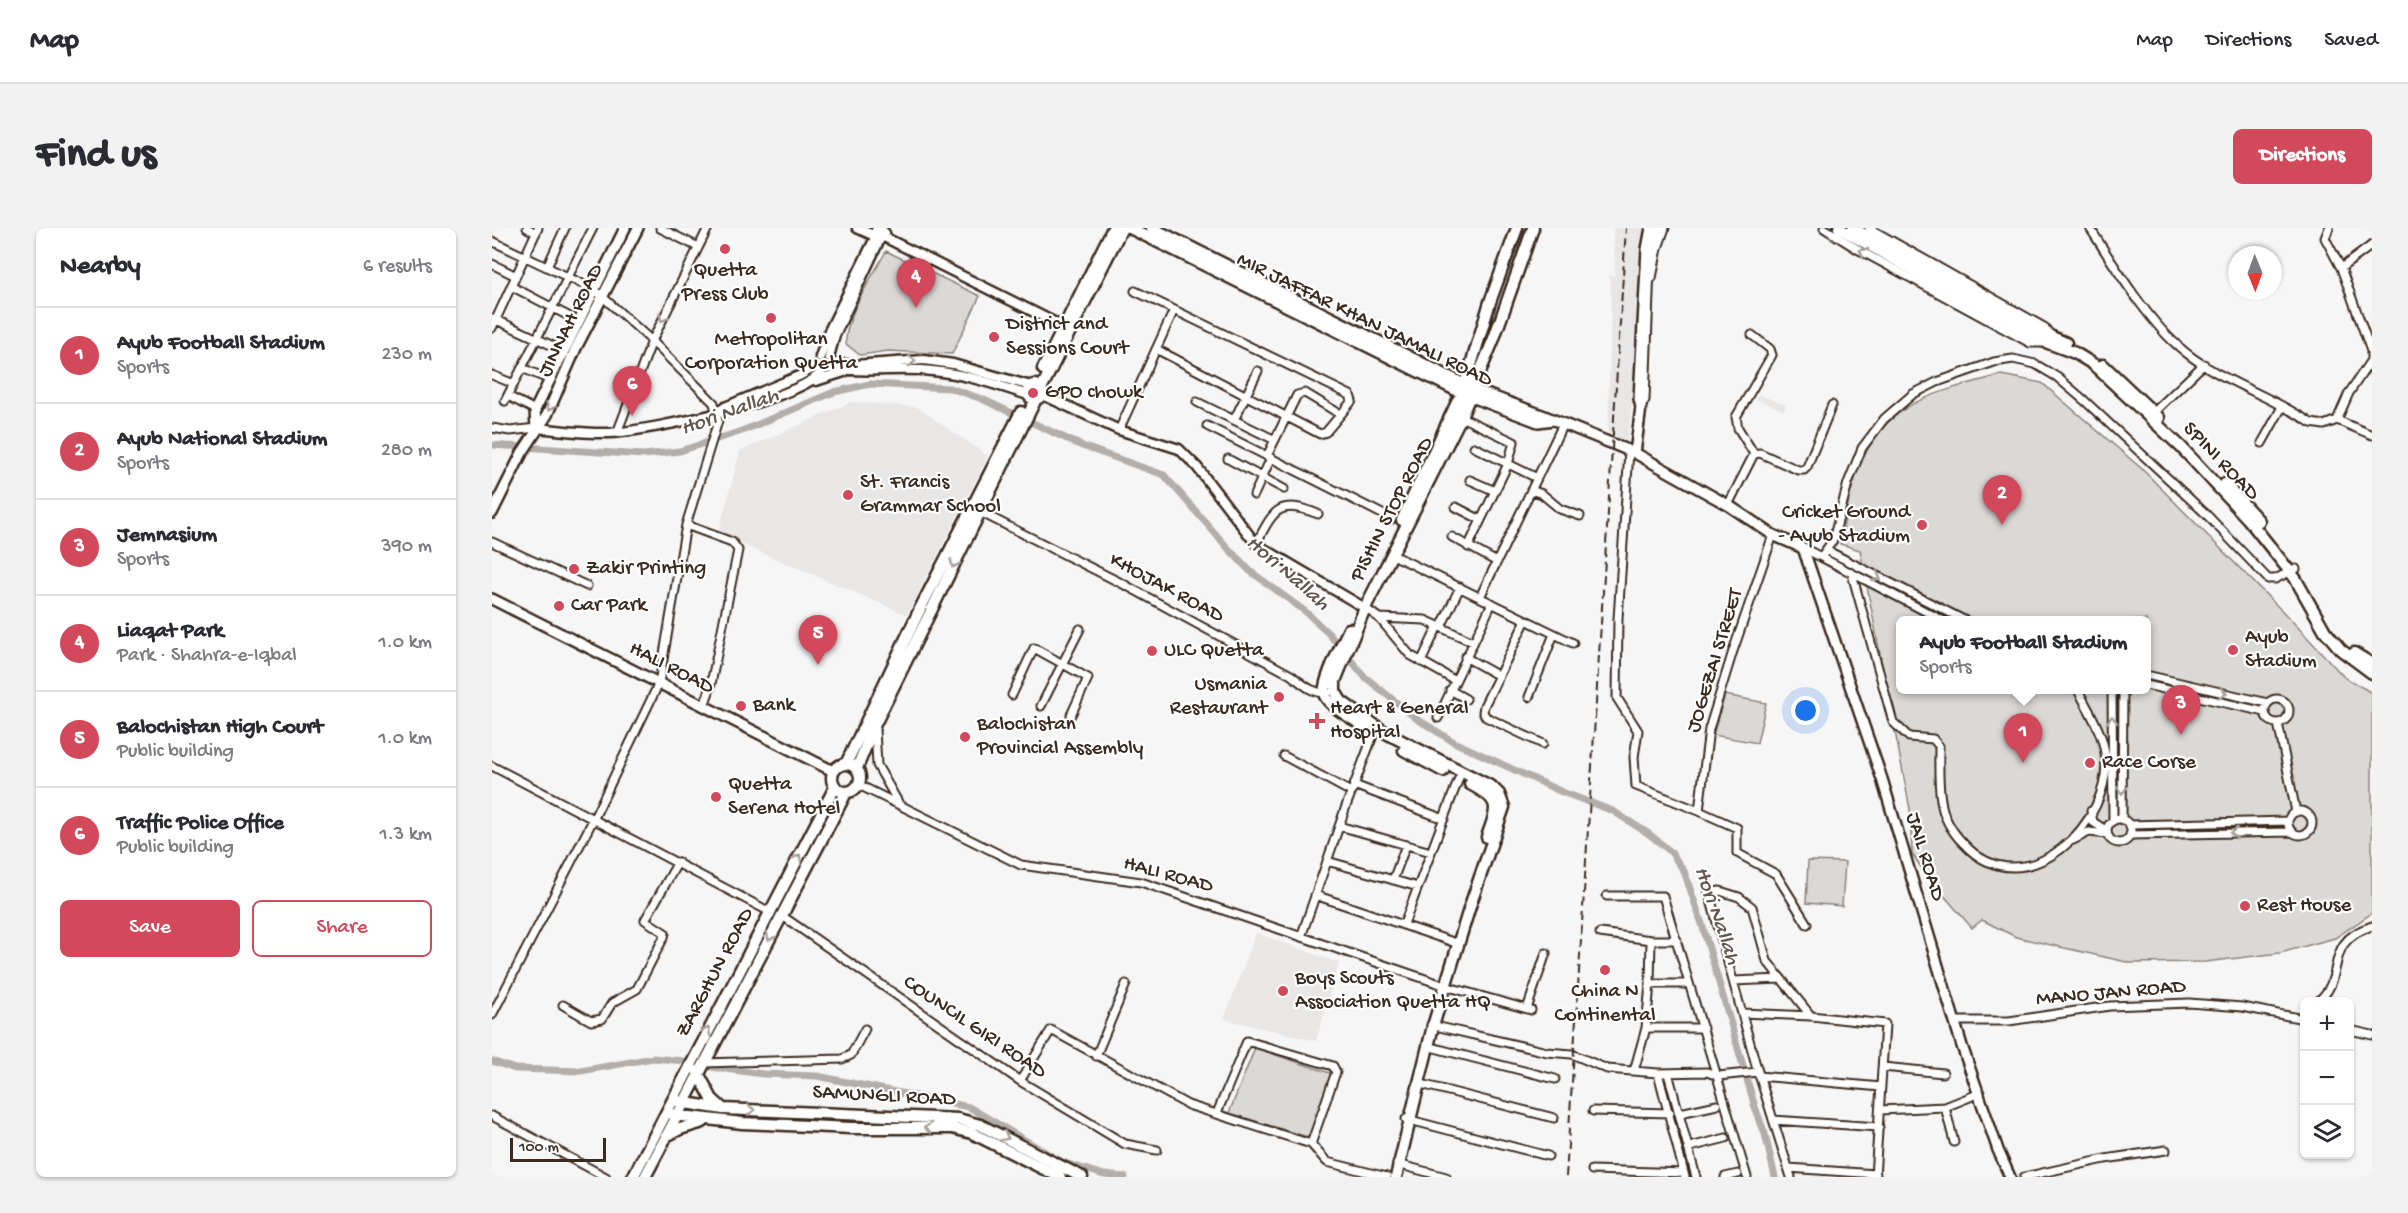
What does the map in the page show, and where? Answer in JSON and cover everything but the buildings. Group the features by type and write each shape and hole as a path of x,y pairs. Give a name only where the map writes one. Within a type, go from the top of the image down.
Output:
{"main road":[{"name":"JINNAH ROAD","path":"534,433 535,410 625,228"},
{"name":"JINNAH ROAD","path":"492,513 522,453 547,415 576,348 638,228"},
{"path":"846,764 980,512 1064,327 1113,228"},
{"path":"857,768 846,764 838,766 833,771 832,779 835,787 846,793 853,791 859,785 860,776 857,768 908,645 1034,392 1122,228"},
{"name":"MIR JAFFAR KHAN JAMALI ROAD","path":"1130,228 1467,391 1563,424 1628,451"},
{"name":"MIR JAFFAR KHAN JAMALI ROAD","path":"1152,228 1467,391"},
{"path":"1483,350 1490,302 1517,228"},
{"path":"1483,350 1525,228"},
{"path":"1456,415 1533,228"},
{"path":"1651,228 1647,249 1639,399 1641,407 1628,451 1728,505 1773,535 1803,548"},
{"path":"1839,228 2003,317"},
{"path":"1853,228 2003,317"},
{"name":"SPINI ROAD","path":"2003,317 2093,364 2181,447 2293,571 2325,631 2341,651 2372,673"},
{"name":"SPINI ROAD","path":"2049,340 2091,356 2129,387 2154,412 2248,507 2345,645 2372,664"},
{"name":"PISHIN STOP ROAD","path":"1363,606 1393,555 1456,415"},
{"name":"PISHIN STOP ROAD","path":"1330,692 1328,677 1456,415"},
{"name":"JAIL ROAD","path":"1803,548 1882,779 1955,1021 1998,1150 2010,1177"},
{"name":"HALI ROAD","path":"492,599 833,771"},
{"name":"PISHIN STOP ROAD","path":"1330,692 1340,666 1343,649"},
{"path":"1330,692 1345,714 1374,733 1487,793 1494,800 1497,808 1431,1025 1397,1164 1396,1177"},
{"path":"1330,692 1388,734 1492,787 1503,801 1503,814 1455,943"},
{"name":"ZARGHUN ROAD","path":"678,1101 706,1064 835,787"},
{"name":"ZARGHUN ROAD","path":"633,1177 678,1101 693,1058 846,793"},
{"path":"693,1058 711,1099 723,1109"},
{"name":"SAMUNGLI ROAD","path":"678,1101 723,1109 958,1119 980,1125 1082,1177"},
{"name":"ZARGHUN ROAD","path":"645,1177 666,1136 671,1114"},
{"name":"SAMUNGLI ROAD","path":"671,1114 718,1120 851,1128 952,1128 972,1133 1059,1177"},
{"path":"666,1136 696,1123 718,1120"},
{"path":"1389,1177 1397,1164"}],"street":[{"path":"492,328 494,319 537,230 526,228"},
{"path":"547,267 565,228"},
{"path":"535,410 506,399 593,228"},
{"path":"660,228 698,248"},
{"path":"617,433 652,341 708,228"},
{"path":"857,228 880,231 1064,327"},
{"path":"1641,407 1645,400 1652,247 1659,228"},
{"path":"1651,285 1658,248 1665,228"},
{"path":"1824,228 1859,250 2030,343 2049,340 2044,327 1869,228"},
{"path":"2090,228 2155,321 2177,345 2204,364 2297,413 2311,423 2324,425 2337,420 2372,435"},
{"path":"2329,228 2325,238 2341,268 2371,351 2372,360 2349,393 2337,420"},
{"path":"811,382 825,363 880,231"},
{"path":"492,241 595,290 652,341 714,403 718,413 718,421 686,525 659,683 594,818 492,1015"},
{"path":"2341,268 2372,245"},
{"path":"492,264 516,276"},
{"path":"511,286 578,321"},
{"path":"1135,291 1350,395 1352,401 1326,432 1320,434 1156,349"},
{"path":"1119,430 1174,310"},
{"path":"494,319 564,351"},
{"path":"1752,335 1770,349 1772,355 1736,417 1738,428 1754,454"},
{"path":"1821,557 1833,540 1848,483 1862,448 1884,419 1912,394 1937,382 1994,362 2013,359 2042,369 2078,395 2206,514 2268,579 2276,579 2293,571"},
{"path":"718,413 725,407 825,363 854,365 924,360 953,364 1034,392 1119,430 1179,449 1197,467 1256,544 1363,606 1379,618 1410,655 1454,680"},
{"path":"825,363 853,371"},
{"path":"2154,412 2204,364"},
{"path":"522,368 550,380"},
{"path":"492,428 534,433 634,431 728,412 838,373 853,371 933,371 1034,392"},
{"path":"1234,420 1258,371"},
{"path":"492,375 514,384"},
{"path":"1254,495 1275,440 1297,395 1305,393 1340,414"},
{"path":"1197,402 1275,440"},
{"path":"1754,454 1760,453 1798,470 1804,470 1832,405"},
{"path":"2262,442 2282,407"},
{"path":"1456,415 1514,442 1508,464 1468,547"},
{"path":"1480,597 1563,424"},
{"path":"1208,426 1392,519"},
{"path":"1474,447 1537,478"},
{"path":"1628,451 1618,619 1617,698 1638,730 1634,757 1636,786 1699,810 1737,828 1737,853 1776,874 1807,924"},
{"path":"1728,505 1754,454"},
{"path":"1228,459 1284,489"},
{"path":"1470,480 1495,491"},
{"path":"1531,490 1542,494 1560,509 1580,516"},
{"path":"1256,544 1274,513 1280,510 1297,506 1318,514"},
{"path":"1456,507 1481,520"},
{"name":"KHOJAK ROAD","path":"980,512 1124,584 1282,670 1305,687 1330,692"},
{"path":"686,525 732,542 738,550 712,678 704,706"},
{"name":"JOGEZAI STREET","path":"1699,810 1709,729 1732,651 1773,535"},
{"path":"1452,537 1497,562"},
{"path":"492,542 587,586"},
{"path":"1803,548 1932,616"},
{"path":"1826,550 1954,616"},
{"path":"1393,555 1573,643"},
{"path":"1852,574 1893,722 1909,737 1933,739 1939,746 1941,800 1946,817 1956,837 1972,853 1989,864 2009,868 2031,865 2057,855 2070,842 2091,811 2099,796 2105,770 2105,752 2080,694"},
{"path":"1421,662 1460,587"},
{"path":"1438,718 1492,603"},
{"path":"1379,618 1425,620 1473,642"},
{"path":"1526,620 1483,712 1486,717 1543,744"},
{"path":"1041,706 1080,629"},
{"path":"1529,697 1554,634"},
{"path":"1012,694 1034,648 1088,678 1071,715"},
{"path":"1465,657 1499,676"},
{"path":"2151,676 2268,703 2279,699 2288,706 2288,717 2278,723 2271,721 2265,712 2151,686"},
{"path":"1450,690 1466,699"},
{"path":"2112,694 2113,821"},
{"path":"2122,820 2123,694"},
{"path":"2265,712 2268,703"},
{"path":"2278,723 2296,812"},
{"path":"875,724 877,765 898,803"},
{"path":"1301,937 1374,733"},
{"path":"1284,756 1353,789 1444,819"},
{"name":"COUNCIL GIRI ROAD","path":"492,766 775,914 1020,1081 1125,1144 1157,1150"},
{"path":"1404,924 1459,778"},
{"name":"HALI ROAD","path":"859,785 1021,866 1141,882 1442,985 1529,1009 1546,953"},
{"path":"2091,811 2093,822 2107,832 2111,840 2119,843 2126,841 2130,835 2129,825"},
{"path":"2130,835 2292,832 2304,834 2311,826 2308,814 2296,812 2291,815 2288,827 2292,832"},
{"path":"2107,832 2113,821 2122,820 2129,825 2288,820"},
{"path":"1339,826 1431,852"},
{"path":"2070,842 2089,832 2107,832"},
{"path":"1393,880 1406,845"},
{"path":"1327,861 1418,887"},
{"path":"563,1005 591,1021 597,1021 608,1013 612,1003 637,989 665,933 645,920 678,862"},
{"path":"1791,1177 1756,1074 1734,981 1709,893 1720,891 1739,897 1752,907 1767,961 1811,1016"},
{"path":"1315,895 1455,943"},
{"path":"1607,896 1663,896 1747,1177"},
{"path":"2321,997 2332,981 2338,951 2358,930 2372,926"},
{"path":"1600,933 1651,940 1677,940"},
{"path":"1634,1071 1646,1028 1651,940"},
{"path":"1734,981 1781,979"},
{"path":"1095,1056 1126,984"},
{"path":"1650,984 1684,984"},
{"name":"MANO JAN ROAD","path":"1955,1021 2008,1021 2110,1006 2189,1003 2242,1007 2300,1018"},
{"path":"1742,1013 1811,1016 1885,1024 1876,1176 1788,1168"},
{"path":"1431,1025 1547,1052 1572,1054 1607,1069 1658,1073 1707,1072 1718,1077 1756,1074 1881,1087"},
{"path":"1646,1028 1703,1028"},
{"path":"693,1058 706,1064 843,1059 851,1055 865,1029"},
{"path":"1020,1081 1051,1030 1188,1105 1311,1144 1328,1162 1389,1177"},
{"path":"2354,1031 2372,1035"},
{"path":"1217,1113 1247,1041 1333,1066 1336,1072 1311,1144"},
{"path":"1426,1046 1555,1079"},
{"path":"1882,1067 1943,1073"},
{"path":"1592,1170 1685,1175 1658,1073"},
{"path":"1668,1073 1696,1177"},
{"path":"1418,1083 1554,1118"},
{"path":"1880,1110 1945,1107 1980,1093"},
{"path":"1680,1113 1717,1105"},
{"path":"1945,1107 1954,1142"},
{"path":"1593,1111 1670,1113"},
{"path":"492,1116 606,1177"},
{"path":"1408,1120 1548,1156"},
{"path":"1773,1120 1879,1127"},
{"path":"1689,1148 1726,1138"},
{"path":"2024,1177 2105,1159 2166,1150"},
{"path":"1397,1164 1446,1177"},
{"path":"1725,1177 1738,1174"}],"shaded area":[{"path":"1613,228 1648,228 1641,263 1636,371 1627,445 1608,437 1611,287 1609,276 1615,275"},
{"path":"886,251 980,296 952,354 888,351 860,355 846,344 850,321 855,309"},
{"name":"Ayub Stadium","path":"2001,375 2042,383 2142,469 2344,677 2372,693 2372,913 2335,938 2280,953 2205,962 2131,963 2016,937 1982,920 1972,928 1927,876 1912,854 1910,809 1860,550 1840,544 1859,468 1877,435 1906,408 1952,388"},
{"path":"1758,394 1786,405 1784,411 1756,399"},
{"name":"St. Francis Grammar School","path":"851,402 917,407 988,456 907,615 718,534 740,451"},
{"path":"1725,695 1766,703 1757,743 1713,735"},
{"path":"1808,861 1845,862 1842,906 1806,903"},
{"name":"Boys Scouts Association Quetta HQ","path":"1256,933 1339,963 1316,1041 1224,1019"},
{"path":"1255,1048 1333,1074 1311,1138 1229,1113"}],"waterway":[{"name":"Hori Nallah","path":"492,445 644,455 680,451 742,431 834,392 870,384 950,388 982,399 1082,446 1164,475 1250,571 1306,612 1329,634 1365,677 1417,719 1454,742 1562,792 1613,811 1649,834 1671,852 1684,871 1702,924 1755,1107 1765,1134 1775,1177"},
{"path":"492,1061 515,1069 581,1071 653,1058 684,1061"},
{"path":"711,1067 763,1074 817,1076 969,1107 1062,1162 1104,1175 1125,1177"}],"railway":[{"path":"1566,1177 1626,228"}],"place":[{"name":"Quetta Press Club","path":"725,249"},
{"name":"Liaqat Park","path":"916,308"},
{"name":"Metropolitan Corporation Quetta","path":"771,318"},
{"name":"District and Sessions Court","path":"994,337"},
{"name":"GPO chowk","path":"1033,393"},
{"name":"Traffic Police Office","path":"632,416"},
{"name":"St. Francis Grammar School","path":"848,495"},
{"name":"Cricket Ground - Ayub Stadium","path":"1922,525"},
{"name":"Ayub National Stadium","path":"2002,525"},
{"name":"Zakir Printing","path":"574,569"},
{"name":"Car Park","path":"559,606"},
{"name":"Ayub Stadium","path":"2233,650"},
{"name":"ULC Quetta","path":"1152,651"},
{"name":"Balochistan High Court","path":"818,665"},
{"name":"Usmania Restaurant","path":"1279,697"},
{"name":"Bank","path":"741,706"},
{"name":"Heart & General Hospital","path":"1317,721"},
{"name":"Jemnasium","path":"2181,735"},
{"name":"Balochistan Provincial Assembly","path":"965,737"},
{"name":"Ayub Football Stadium","path":"2023,763"},
{"name":"Race Corse","path":"2090,763"},
{"name":"Quetta Serena Hotel","path":"716,797"},
{"name":"Rest House","path":"2245,906"},
{"name":"China N Continental","path":"1605,970"},
{"name":"Boys Scouts Association Quetta HQ","path":"1283,991"}]}
